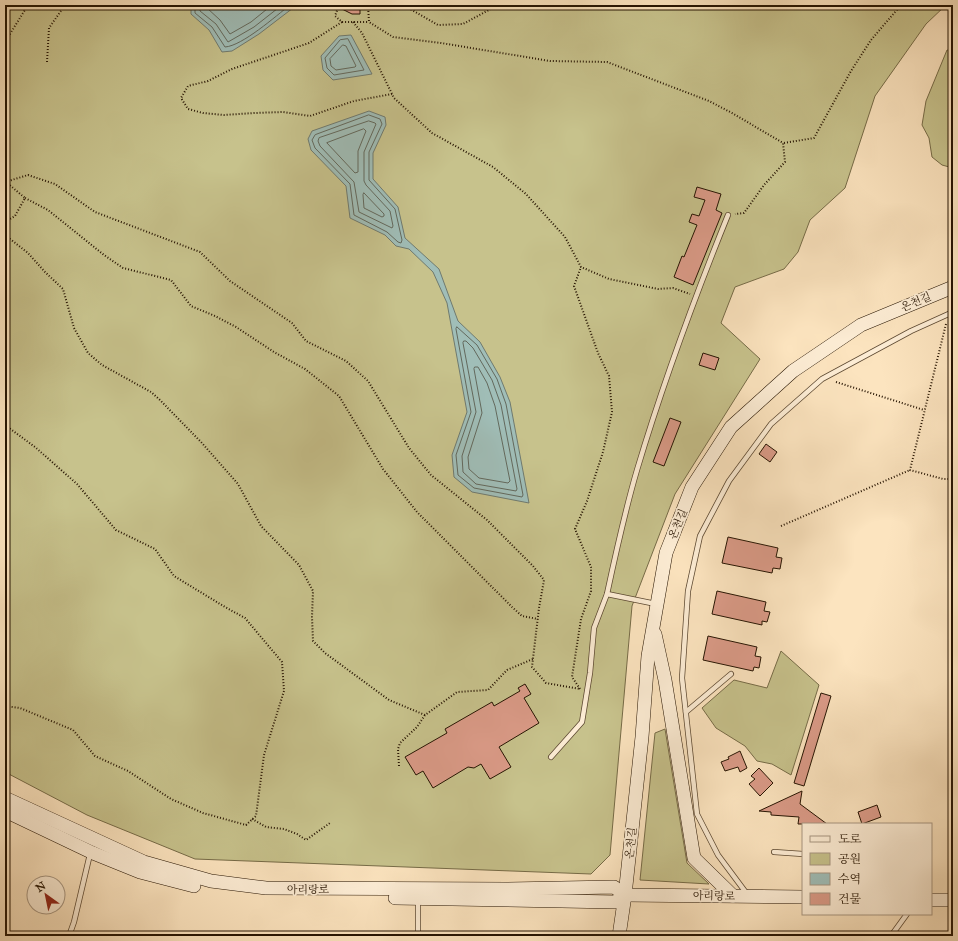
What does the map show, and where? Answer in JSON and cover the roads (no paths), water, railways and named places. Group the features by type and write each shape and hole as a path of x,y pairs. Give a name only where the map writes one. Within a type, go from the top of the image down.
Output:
{"main road":[{"name":"온천길","path":"619,936 625,895 642,737 648,656 666,553 692,487 731,427 794,370 862,325 953,287"},
{"path":"653,627 665,680 694,858 733,896"},
{"name":"아리랑로","path":"5,798 144,862 211,881 266,888 507,889 614,887 625,895 802,897"},
{"name":"아리랑로","path":"5,811 91,852 140,872 210,890 264,895 615,902 625,895"},
{"path":"932,900 953,900"}],"lane":[{"path":"551,757 582,722 590,672 594,628 607,594 622,526 637,470 669,370 728,215"},
{"path":"749,896 718,855 697,814 682,678 688,591 700,536 729,481 771,424 822,379 911,331 953,312"},
{"path":"607,594 657,604"},
{"path":"686,712 731,674"},
{"path":"69,936 74,922 91,852"},
{"path":"774,852 802,854"},
{"path":"418,898 418,936"},
{"path":"891,936 906,915"}],"water":[{"path":"191,5 295,5 259,34 232,51 222,52 209,30 191,14"},
{"path":"351,35 372,74 333,80 323,70 321,56 339,36"},
{"path":"369,111 385,117 386,125 373,153 373,179 398,207 405,238 439,269 458,321 480,342 500,377 510,402 529,503 472,492 454,477 452,455 467,412 447,303 433,272 409,249 396,246 385,235 350,218 346,186 311,150 308,139 312,131"}]}
